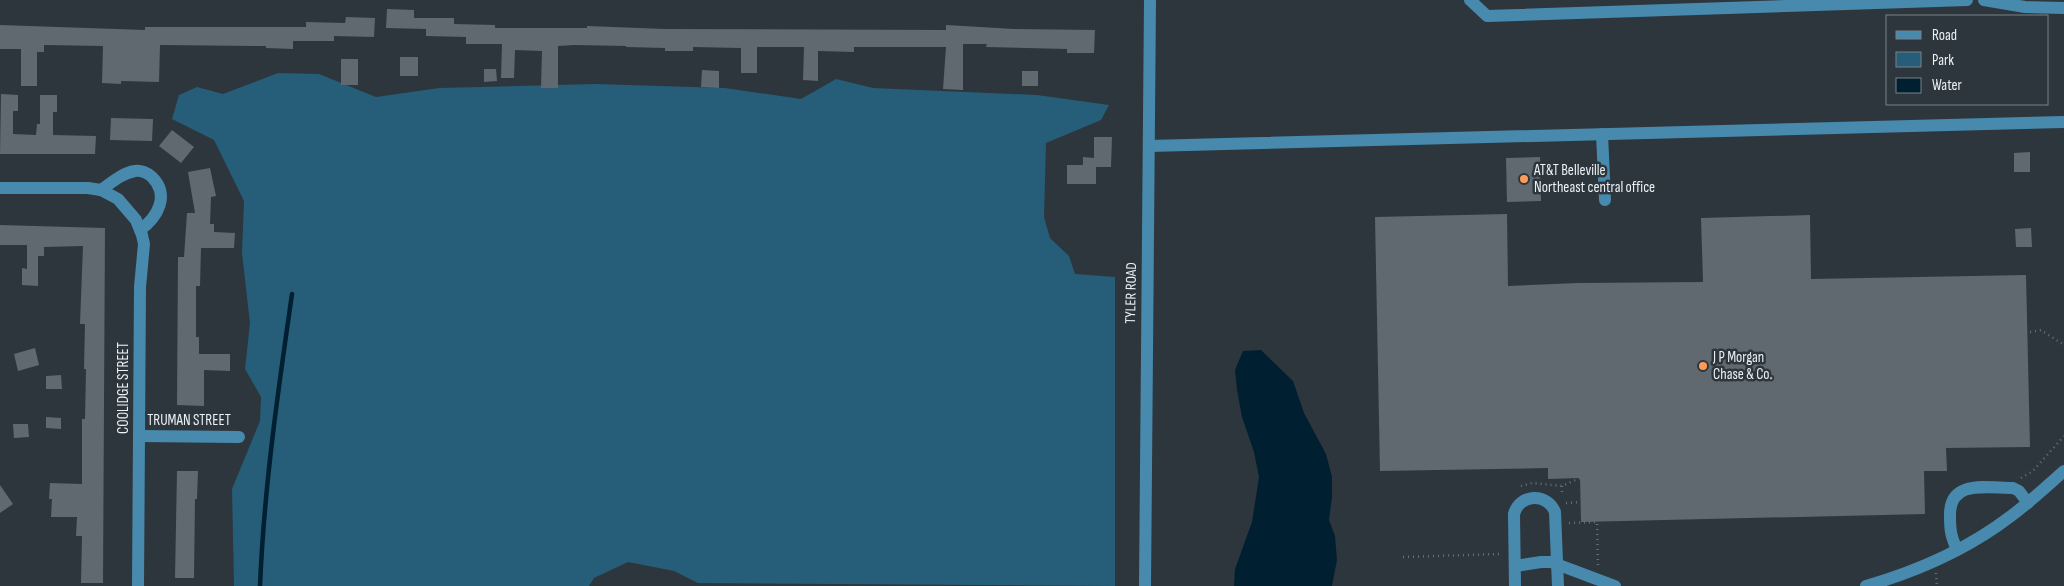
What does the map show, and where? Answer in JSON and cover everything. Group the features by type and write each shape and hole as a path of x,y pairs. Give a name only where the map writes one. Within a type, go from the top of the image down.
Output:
{"street":[{"name":"TYLER ROAD","path":"1145,586 1150,0"},
{"path":"1470,0 1487,16 1968,0"},
{"path":"1984,0 2025,7 2064,8"},
{"path":"1149,146 2064,122"},
{"path":"1602,134 1606,200"},
{"path":"0,188 101,190 127,173 134,171 147,173 161,191 161,202 150,223 140,230"},
{"name":"COOLIDGE STREET","path":"101,190 118,199 127,208 140,230 144,244 140,287 138,586"},
{"name":"TRUMAN STREET","path":"139,436 239,437"},
{"path":"1866,586 1914,571 1987,534 2028,503 2064,471"},
{"path":"1957,550 1950,536 1950,507 1954,497 1959,492 1969,488 2013,488 2028,503"},
{"path":"1515,586 1516,509 1525,499 1534,498 1548,502 1555,512 1558,586"},
{"path":"1515,566 1551,562 1614,586"}],"path":[{"path":"2030,332 2041,330 2064,345"},
{"path":"1518,487 1532,483 1562,486 1580,478"},
{"path":"1562,486 1562,503 1580,502"},
{"path":"1565,523 1597,522 1598,570"},
{"path":"1403,557 1500,554 1500,545"},
{"path":"1936,569 1937,586"}],"green space":[{"path":"278,73 319,74 376,97 439,88 595,84 725,88 801,99 836,79 873,88 1037,95 1109,105 1101,120 1046,143 1044,217 1050,238 1069,256 1075,274 1115,277 1115,586 698,583 674,571 628,562 594,578 589,586 234,586 232,489 260,421 261,397 245,369 250,323 242,253 244,201 214,140 172,119 179,95 197,87 223,94"}],"water":[{"path":"1261,350 1293,381 1304,413 1326,454 1332,477 1329,520 1335,536 1337,560 1332,586 1234,586 1235,569 1252,522 1259,477 1254,452 1242,417 1235,370 1243,351"}],"building":[{"path":"387,9 414,10 414,18 454,18 454,24 495,25 495,28 587,28 587,26 665,29 946,30 946,25 1014,29 1095,30 1094,53 1067,53 1067,49 986,47 987,44 963,44 963,90 943,89 946,47 854,47 854,52 818,51 818,81 803,80 804,47 757,47 757,73 741,73 741,48 693,47 693,51 665,51 665,48 626,46 558,46 558,88 541,88 542,51 515,50 514,78 501,78 502,44 466,44 466,37 426,36 426,29 386,28"},
{"path":"346,17 375,18 374,37 334,36 334,41 293,41 293,49 266,48 266,46 160,45 159,82 121,81 121,84 102,83 103,46 44,45 44,52 37,52 37,86 21,86 21,49 0,49 0,25 145,30 145,27 306,27 306,22 345,23"},
{"path":"400,57 418,57 418,76 400,76"},
{"path":"341,59 358,59 358,85 341,85"},
{"path":"484,69 496,69 497,81 484,82"},
{"path":"702,70 719,71 719,88 701,87"},
{"path":"1022,71 1038,71 1038,86 1022,86"},
{"path":"1,94 18,95 18,111 13,111 13,134 36,135 37,124 40,124 40,95 57,95 57,112 53,112 53,135 96,136 95,154 0,154"},
{"path":"111,118 153,119 152,141 110,140"},
{"path":"172,130 194,147 181,163 159,146"},
{"path":"1094,137 1112,137 1111,167 1096,167 1096,184 1067,184 1067,165 1083,165 1083,157 1094,158"},
{"path":"2030,152 2030,172 2014,172 2014,153"},
{"name":"AT&T Belleville Northeast central office","path":"1540,157 1541,201 1507,202 1506,158"},
{"path":"210,168 216,196 211,197 210,224 214,224 214,232 235,233 234,248 201,248 200,286 196,286 196,337 199,337 199,354 230,354 230,371 204,370 204,406 177,405 178,257 184,257 187,213 195,213 188,172"},
{"name":"J P Morgan Chase & Co.","path":"1507,214 1508,286 1578,283 1703,282 1701,218 1810,215 1811,279 2026,275 2030,447 1946,448 1947,471 1924,471 1925,514 1581,522 1580,478 1548,479 1548,468 1380,471 1375,217"},
{"path":"0,225 105,228 103,583 81,583 82,536 76,536 77,517 51,517 52,499 49,499 50,483 82,484 82,419 85,419 86,369 84,369 85,324 80,324 83,246 44,247 44,256 38,256 38,286 22,285 22,268 27,269 27,245 0,245"},
{"path":"2031,228 2032,247 2016,247 2015,229"},
{"path":"35,348 39,365 18,371 14,354"},
{"path":"61,375 62,389 46,389 46,376"},
{"path":"46,417 61,418 61,429 46,428"},
{"path":"13,424 28,424 29,437 14,438"},
{"path":"177,471 198,471 197,499 195,499 194,578 175,578"},
{"path":"0,485 13,504 0,513"}],"waterway":[{"path":"260,586 268,476 292,294"}],"place":[{"name":"AT&T Belleville Northeast central office","path":"1524,179"},
{"name":"J P Morgan Chase & Co.","path":"1703,366"}]}
